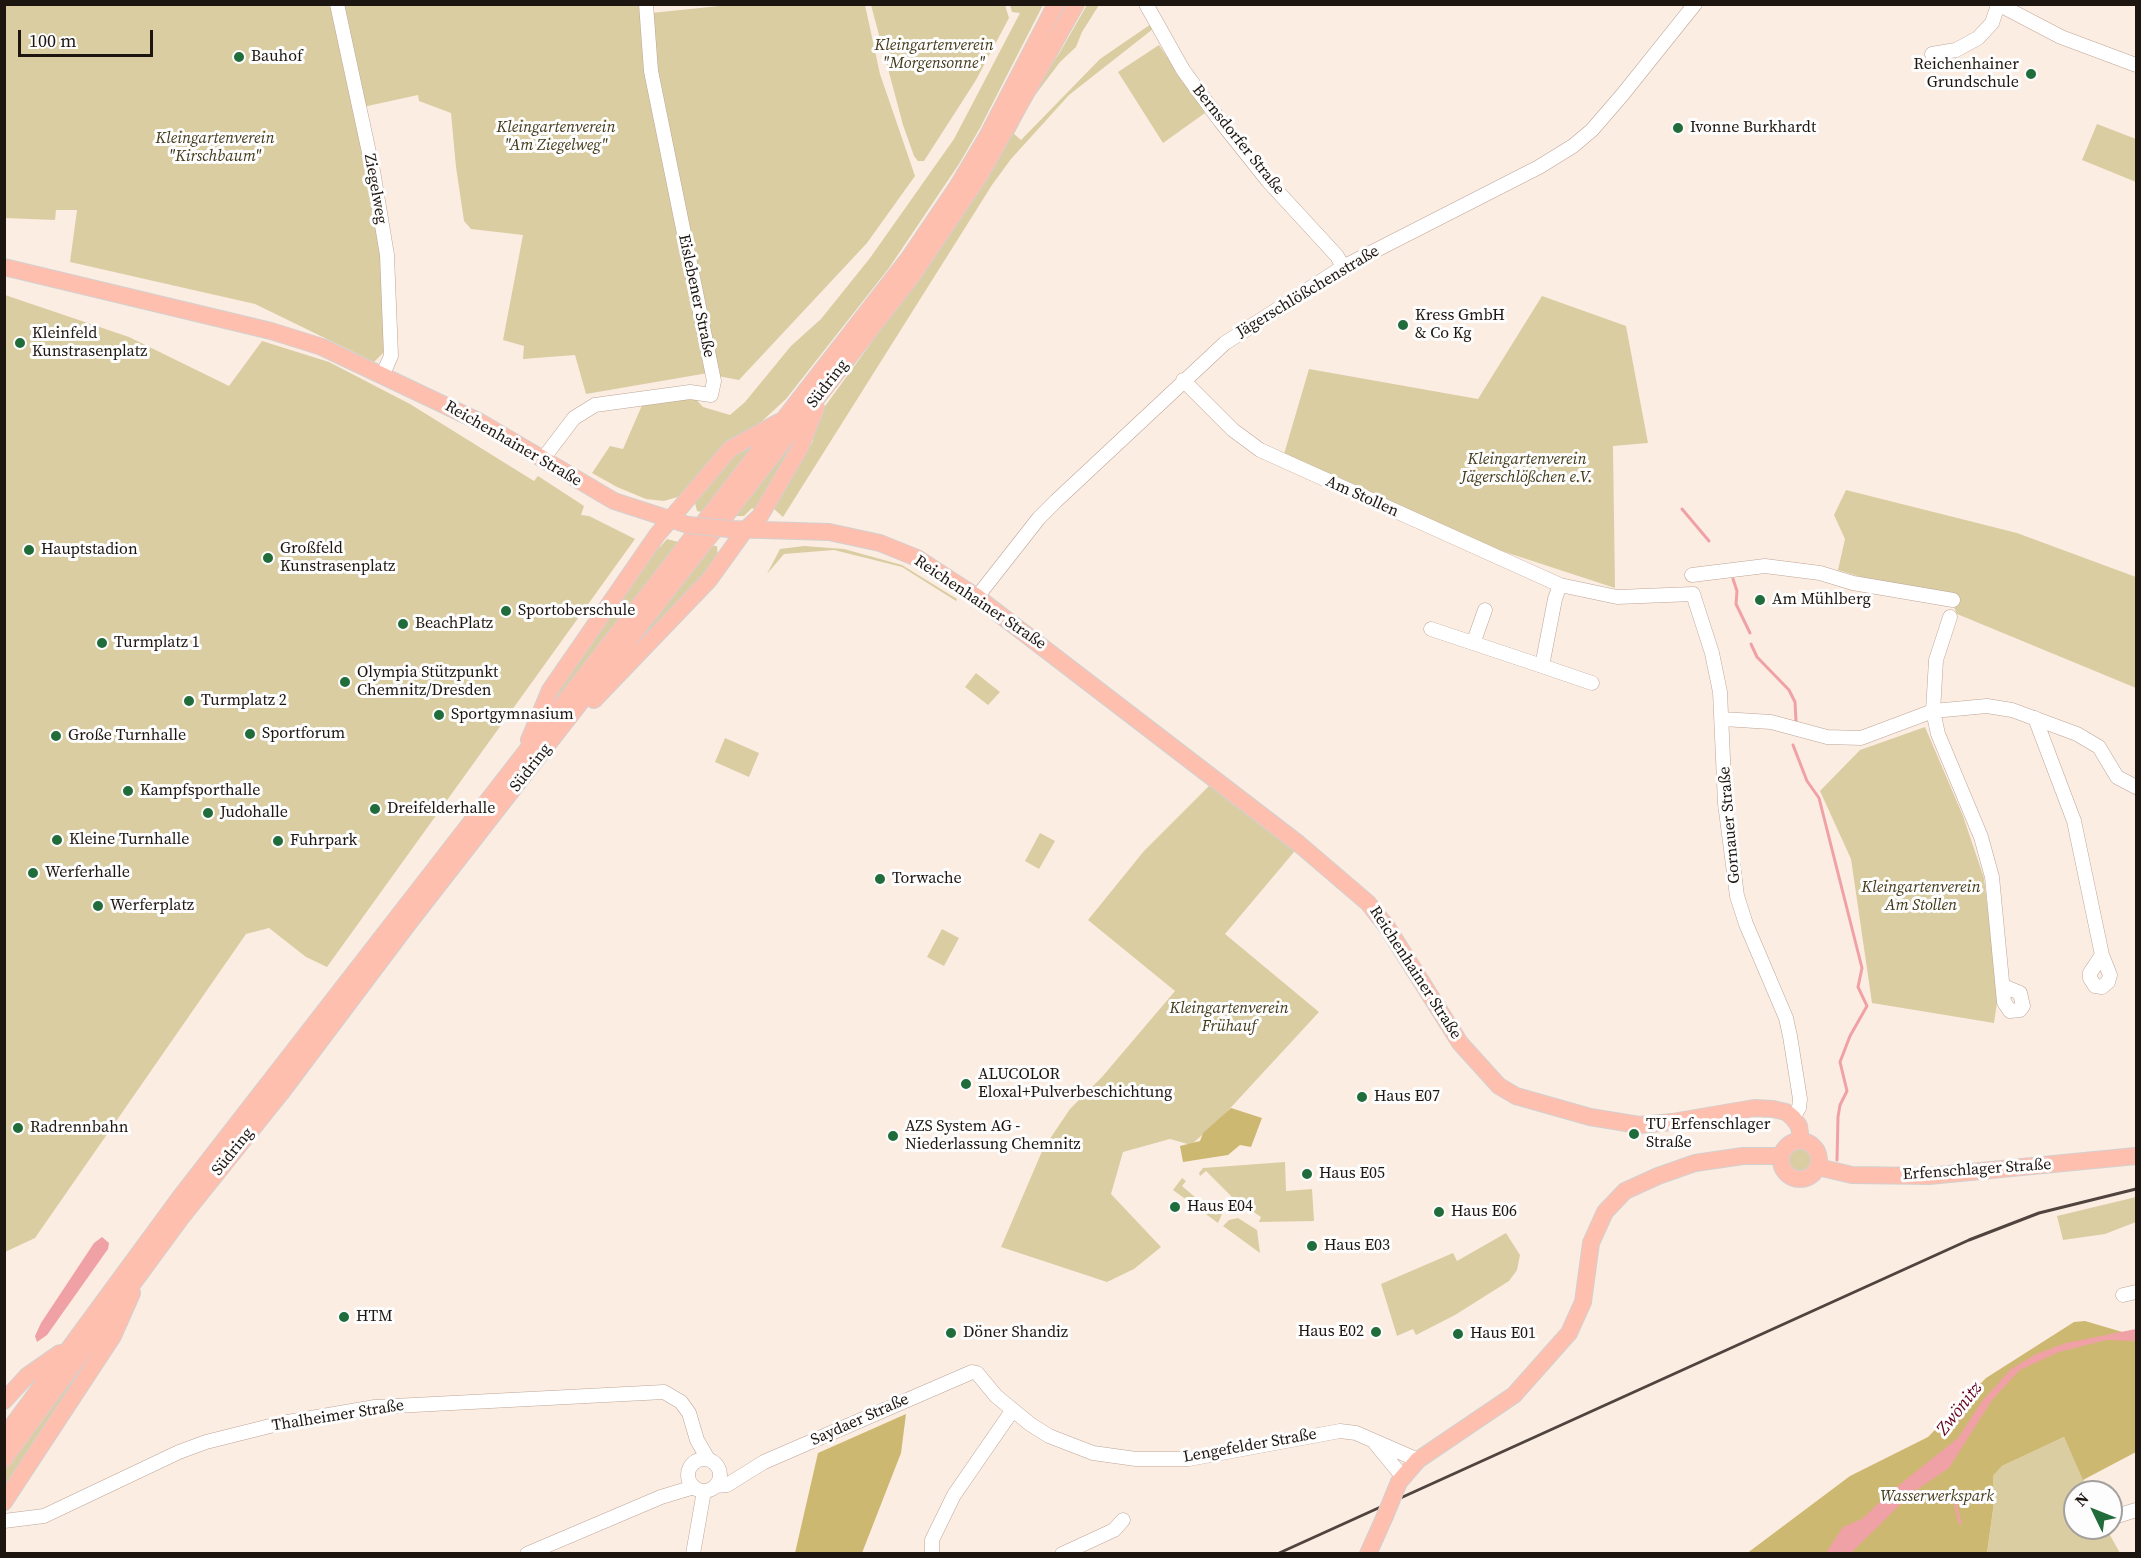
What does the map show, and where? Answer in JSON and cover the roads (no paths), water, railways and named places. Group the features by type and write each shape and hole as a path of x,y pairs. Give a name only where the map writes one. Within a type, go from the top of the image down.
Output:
{"main road":[{"name":"Südring","path":"4,1437 181,1196 787,416 938,216 988,135 1056,4"},
{"name":"Südring","path":"4,1459 140,1274 912,276 961,206 1077,4"},
{"name":"Reichenhainer Straße","path":"4,267 300,339 383,374 480,422 614,501 671,520 688,525 737,529 835,532 880,543 917,558 977,597 1299,844 1368,903 1387,927 1449,1027 1499,1086 1530,1102 1630,1124 1672,1122 1754,1108 1786,1112 1793,1118"},
{"path":"558,733 602,693 709,580 737,529 760,516 800,448 823,392"},
{"path":"520,760 550,690 657,535 730,449 787,416"},
{"path":"1793,1118 1799,1126 1801,1141"},
{"path":"1801,1141 1810,1144 1816,1151 1818,1167 1811,1176 1795,1179 1784,1172 1781,1156 1787,1145 1801,1141"},
{"path":"1368,1554 1400,1479 1418,1460 1514,1395 1569,1333 1583,1302 1591,1243 1605,1212 1625,1191 1695,1163 1743,1156 1781,1156"},
{"name":"Erfenschlager Straße","path":"1818,1167 1852,1175 1929,1176 2136,1156"},
{"path":"4,1502 113,1336 140,1274"},
{"path":"4,1401 27,1376 71,1346"}],"street":[{"name":"Ziegelweg","path":"337,4 373,171 387,255 391,356 383,374"},
{"name":"Eislebener Straße","path":"543,460 574,418 595,405 690,392 711,395 714,381 651,71 646,4"},
{"name":"Bernsdorfer Straße","path":"1146,4 1183,70 1221,122 1268,181 1337,255 1343,267"},
{"name":"Jägerschlößchenstraße","path":"977,597 1039,518 1225,343 1343,267 1539,167 1573,146 1592,130 1623,94 1695,4"},
{"path":"1932,54 1956,50 1978,38 1992,23 1998,4 2061,38 2136,65"},
{"name":"Am Stollen","path":"1184,380 1233,430 1260,450 1560,585 1617,597 1693,594"},
{"path":"1692,575 1765,566 1820,573 1853,583 1953,600"},
{"path":"1542,666 1555,599 1560,585"},
{"name":"Gornauer Straße","path":"1693,594 1712,653 1723,719 1725,803 1731,863 1746,924 1787,1021 1800,1099 1799,1108 1793,1118"},
{"path":"1474,641 1485,610"},
{"path":"1950,617 1936,660 1932,711 1938,734 1982,837 1992,877 2003,986"},
{"path":"1431,628 1448,636 1474,641 1592,683"},
{"path":"1723,719 1771,722 1827,737 1861,738 1932,711 1987,706 2012,710 2078,734 2099,747 2117,777 2136,787"},
{"path":"2035,718 2074,821 2103,955"},
{"name":"Lengefelder Straße","path":"972,1372 977,1373 1012,1411 1049,1436 1084,1450 1136,1460 1189,1459 1340,1431 1356,1432 1418,1460"},
{"name":"Saydaer Straße","path":"527,1554 661,1497 700,1486 727,1485 750,1471 972,1372"},
{"name":"Thalheimer Straße","path":"4,1521 44,1516 179,1452 206,1442 282,1424 375,1407 664,1392 681,1402 689,1413 703,1459"},
{"path":"932,1554 932,1540 954,1495 1012,1411"},
{"path":"1373,1441 1400,1479"},
{"path":"693,1554 700,1486 690,1467 703,1459 719,1468 720,1478 700,1486"},
{"name":"Saydaer Straße","path":"719,1468 750,1471"},
{"path":"1062,1554 1114,1530 1123,1520"}],"waterway":[{"path":"1682,509 1709,541"},
{"path":"1733,579 1737,591 1736,604 1750,633"},
{"path":"1751,644 1757,657 1789,690 1795,702 1796,721"},
{"path":"1793,745 1807,781 1819,798 1862,968 1858,987 1867,1006 1850,1036 1840,1062 1847,1091 1840,1105 1838,1117 1837,1160"},
{"path":"1952,1489 1960,1523"}],"railway":[{"path":"1277,1554 1969,1240 2039,1213 2136,1189"}],"place":[{"name":"Bauhof","path":"239,57"},
{"name":"Reichenhainer Grundschule","path":"2031,74"},
{"name":"Ivonne Burkhardt","path":"1678,128"},
{"name":"Kress GmbH & Co Kg","path":"1403,325"},
{"name":"Kleinfeld Kunstrasenplatz","path":"20,343"},
{"name":"Hauptstadion","path":"29,550"},
{"name":"Großfeld Kunstrasenplatz","path":"268,558"},
{"name":"Am Mühlberg","path":"1760,600"},
{"name":"Sportoberschule","path":"506,611"},
{"name":"BeachPlatz","path":"403,624"},
{"name":"Turmplatz 1","path":"102,643"},
{"name":"Olympia Stützpunkt Chemnitz/Dresden","path":"345,682"},
{"name":"Turmplatz 2","path":"189,701"},
{"name":"Sportgymnasium","path":"439,715"},
{"name":"Sportforum","path":"250,734"},
{"name":"Große Turnhalle","path":"56,736"},
{"name":"Kampfsporthalle","path":"128,791"},
{"name":"Dreifelderhalle","path":"375,809"},
{"name":"Judohalle","path":"208,813"},
{"name":"Kleine Turnhalle","path":"57,840"},
{"name":"Fuhrpark","path":"278,841"},
{"name":"Werferhalle","path":"33,873"},
{"name":"Torwache","path":"880,879"},
{"name":"Werferplatz","path":"98,906"},
{"name":"ALUCOLOR Eloxal+Pulverbeschichtung","path":"966,1084"},
{"name":"Haus E07","path":"1362,1097"},
{"name":"Radrennbahn","path":"18,1128"},
{"name":"TU Erfenschlager Straße","path":"1634,1134"},
{"name":"AZS System AG - Niederlassung Chemnitz","path":"893,1136"},
{"name":"Haus E05","path":"1307,1174"},
{"name":"Haus E04","path":"1175,1207"},
{"name":"Haus E06","path":"1439,1212"},
{"name":"Haus E03","path":"1312,1246"},
{"name":"HTM","path":"344,1317"},
{"name":"Haus E02","path":"1376,1332"},
{"name":"Döner Shandiz","path":"951,1333"},
{"name":"Haus E01","path":"1458,1334"}],"park label":[{"name":"Kleingartenverein \"Morgensonne\"","path":"934,55"},
{"name":"Kleingartenverein \"Am Ziegelweg\"","path":"556,137"},
{"name":"Kleingartenverein \"Kirschbaum\"","path":"215,148"},
{"name":"Kleingartenverein Jägerschlößchen e.V.","path":"1527,469"},
{"name":"Kleingartenverein Am Stollen","path":"1921,897"},
{"name":"Kleingartenverein Frühauf","path":"1229,1018"},
{"name":"Wasserwerkspark","path":"1937,1497"}],"water label":[{"name":"Zwönitz","path":"1960,1409"}]}
